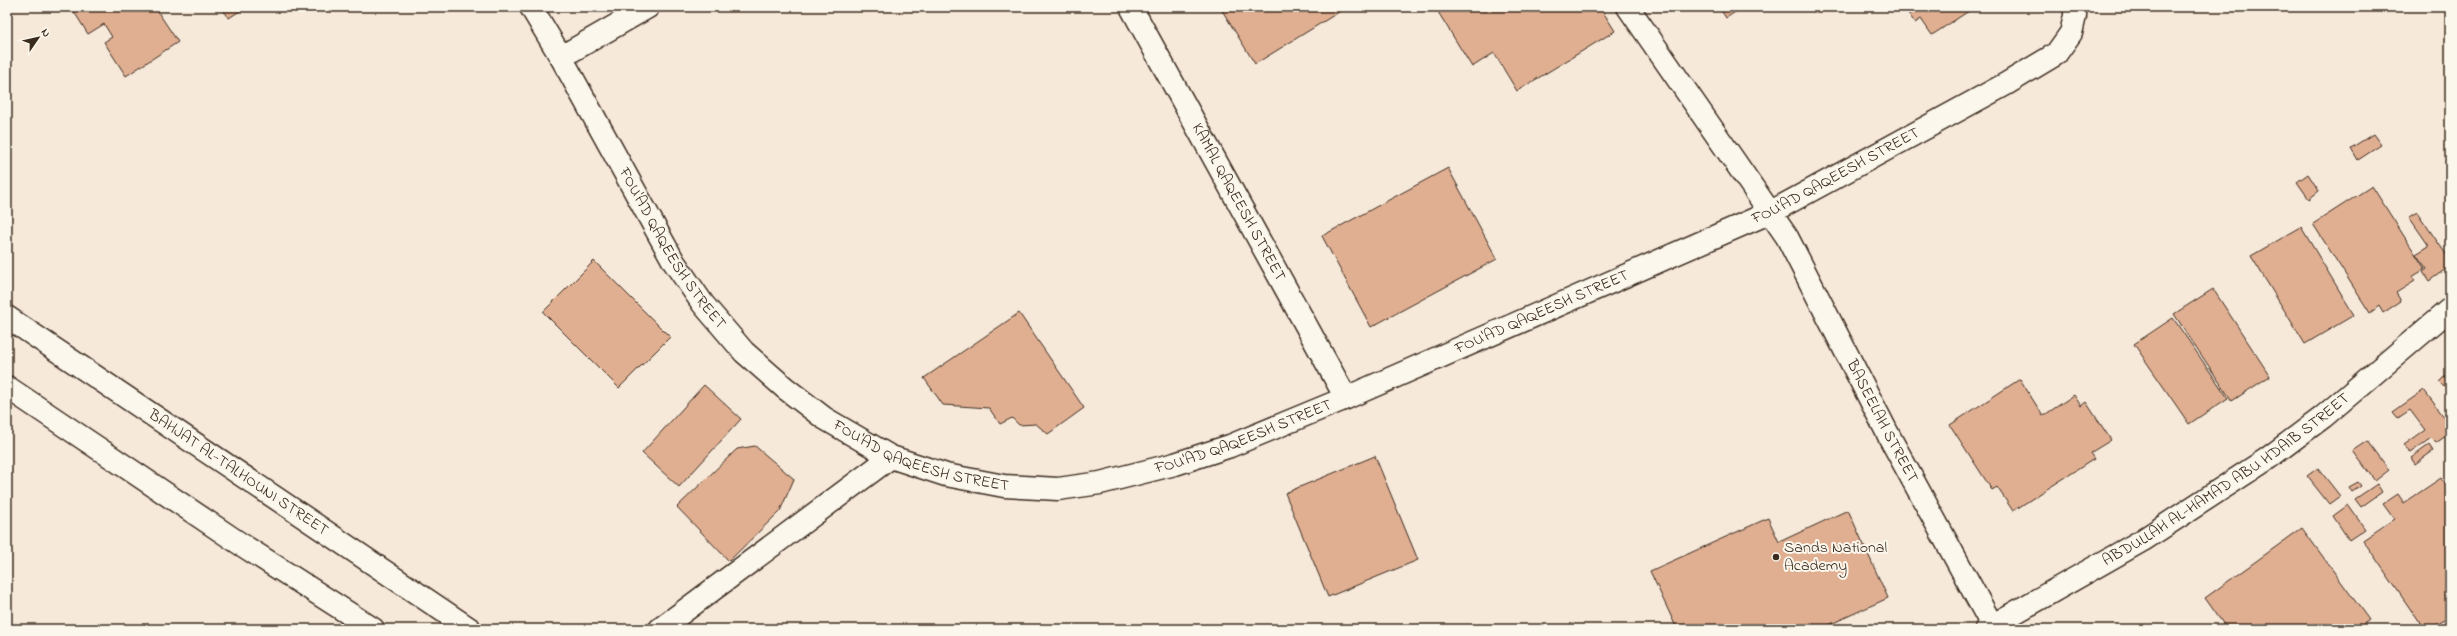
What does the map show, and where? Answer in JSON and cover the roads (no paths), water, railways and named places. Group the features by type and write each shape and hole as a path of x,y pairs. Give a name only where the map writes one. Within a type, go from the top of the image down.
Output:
{"street":[{"name":"FOU'AD QAQEESH STREET","path":"531,7 561,57 649,220 674,262 703,304 744,352 785,388 824,418 891,457 946,475 1004,486 1058,489 1100,483 1175,464 1230,446 1346,398 1771,212 2006,84 2056,54 2071,33 2075,16 2075,7"},
{"path":"561,57 648,7"},
{"name":"KAMAL QAQEESH STREET","path":"1131,7 1346,398"},
{"name":"BASEELAH STREET","path":"1628,7 1741,173 1771,212 1804,267 1890,438 1991,628"},
{"name":"ABDULLAH AL-HAMAD ABU HDAIB STREET","path":"1991,628 2143,540 2267,459 2323,417 2450,309"},
{"name":"BAHJAT AL-TALHOUNI STREET","path":"7,317 470,629"},
{"path":"7,387 236,541 369,627"},
{"path":"660,629 891,457"}],"place":[{"name":"Sands National Academy","path":"1776,557"}]}
